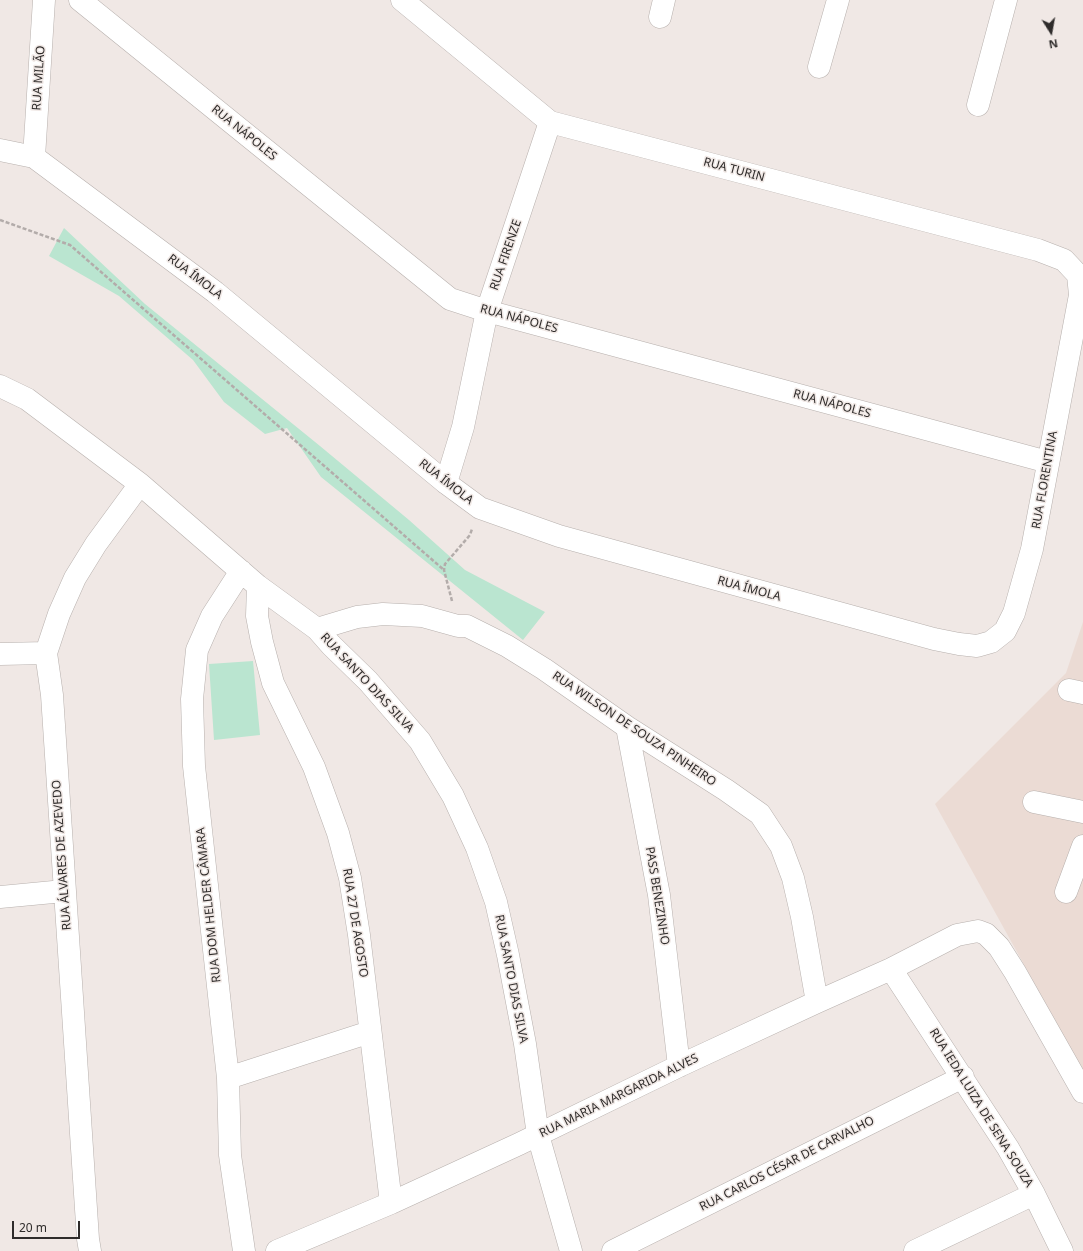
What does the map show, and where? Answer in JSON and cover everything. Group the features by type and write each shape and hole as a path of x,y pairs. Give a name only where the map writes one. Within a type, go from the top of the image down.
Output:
{"street":[{"name":"RUA MILÃO","path":"34,157 44,0"},
{"name":"RUA NÁPOLES","path":"80,0 450,299 487,311 1048,462"},
{"name":"RUA TURIN","path":"402,0 550,122 1038,250 1064,260 1078,275 1080,295"},
{"path":"819,67 838,0"},
{"path":"978,105 1006,0"},
{"name":"RUA FIRENZE","path":"446,483 463,427 487,311 550,122"},
{"name":"RUA ÍMOLA","path":"0,150 34,157 215,292 446,483 480,508 559,536 934,639 977,646"},
{"name":"RUA FLORENTINA","path":"977,646 991,642 1005,631 1014,613 1032,549 1080,295"},
{"name":"RUA SANTO DIAS SILVA","path":"0,386 27,398 140,484 258,586 317,629 331,645 368,681 420,741 453,796 477,848 496,902 525,1044 538,1135 559,1204 571,1251"},
{"name":"RUA ÁLVARES DE AZEVEDO","path":"90,1251 87,1231 52,695 46,653 59,614 76,578 96,544 140,484"},
{"name":"RUA DOM HELDER CÂMARA","path":"241,570 212,616 197,650 192,699 194,766 228,1078 230,1155 244,1251"},
{"name":"RUA 27 DE AGOSTO","path":"258,586 257,616 273,683 314,767 338,833 350,878 359,936 391,1203"},
{"name":"RUA WILSON DE SOUZA PINHEIRO","path":"317,629 357,617 383,614 422,616 458,626 467,626 507,646 544,669 627,727 726,790 760,814 781,846 793,878 802,917 817,1002"},
{"path":"0,654 46,653"},
{"name":"PASS BENEZINHO","path":"627,727 659,895 679,1066"},
{"path":"1034,802 1083,812"},
{"path":"1066,892 1083,846"},
{"path":"0,896 64,891"},
{"name":"RUA MARIA MARGARIDA ALVES","path":"277,1251 391,1203 538,1135 679,1066 892,969 957,935 978,932 986,934 999,948 1015,972 1083,1092"},
{"name":"RUA IEDA LUIZA DE SENA SOUZA","path":"892,969 1008,1148 1034,1194 1062,1251"},
{"path":"228,1078 370,1032"},
{"name":"RUA CARLOS CÉSAR DE CARVALHO","path":"613,1251 963,1077"},
{"path":"915,1251 1034,1194"}],"path":[{"path":"0,220 70,245 444,570"},
{"path":"458,626 444,570 445,564 470,535"}],"shaded area":[{"path":"1083,622 1083,1071 935,804 1066,673"}],"green space":[{"path":"64,228 145,304 320,446 409,520 465,570 545,612 523,640 321,477 287,428 265,434 224,402 193,360 119,296 49,256"},
{"path":"253,661 260,735 214,740 209,664"}]}
